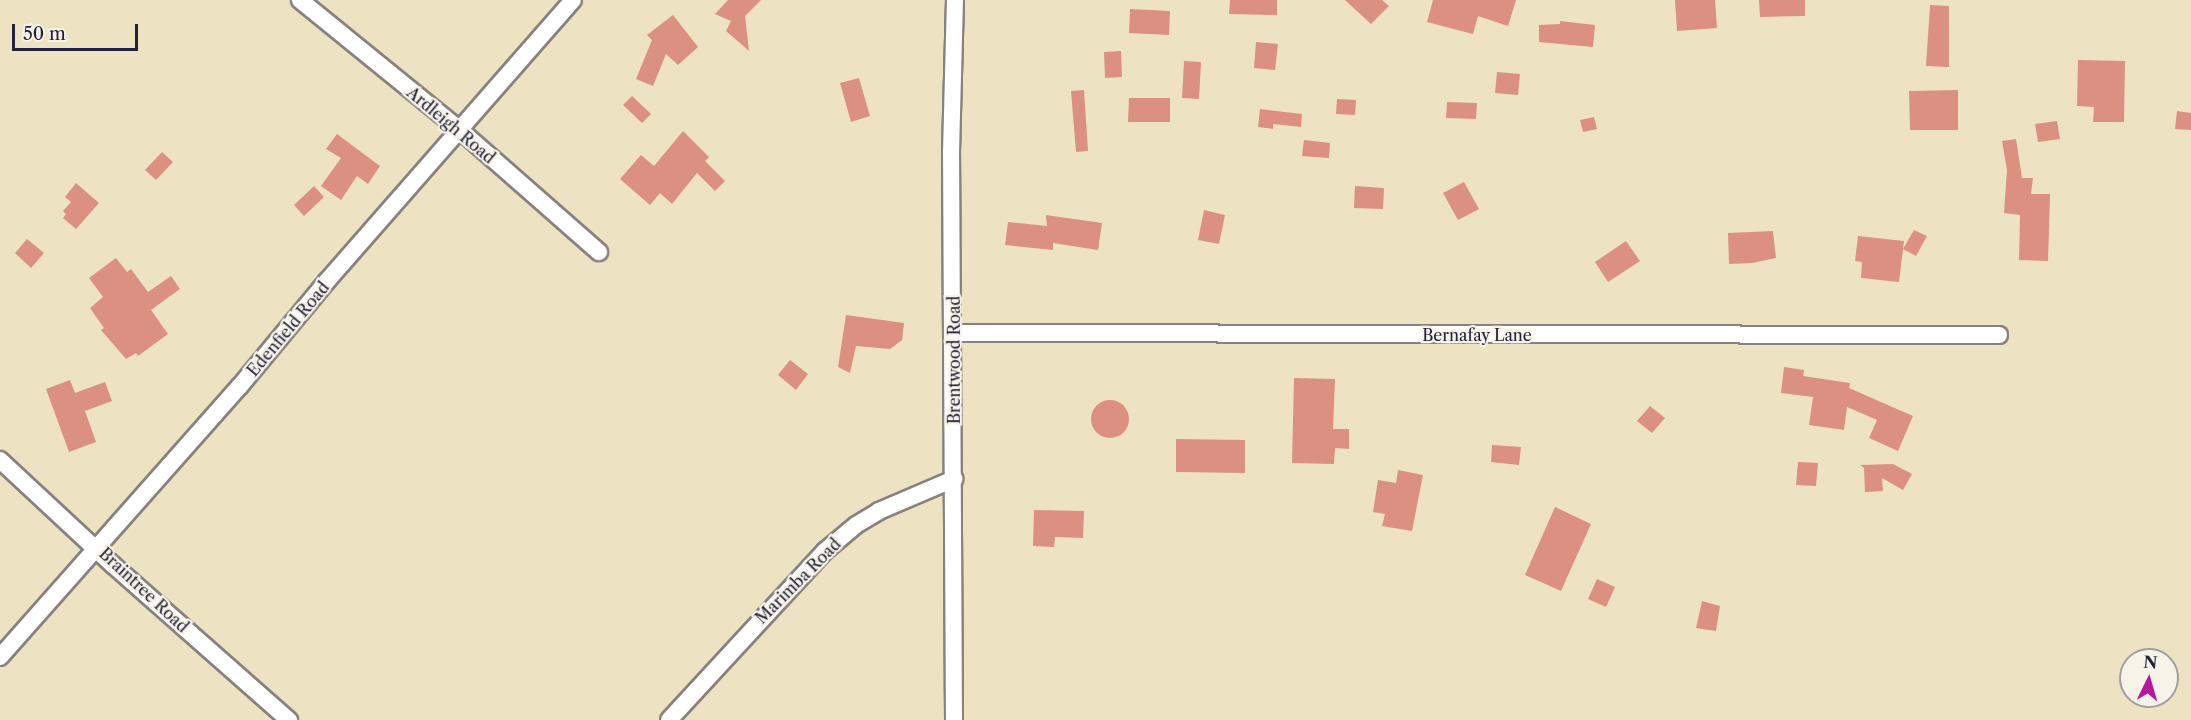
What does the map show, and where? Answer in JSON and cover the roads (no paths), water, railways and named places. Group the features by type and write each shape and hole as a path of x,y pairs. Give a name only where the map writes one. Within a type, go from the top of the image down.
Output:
{"street":[{"name":"Ardleigh Road","path":"300,0 460,130 599,252"},
{"name":"Edenfield Road","path":"0,657 240,386 573,0"},
{"name":"Brentwood Road","path":"954,720 954,333 951,152 955,0"},
{"name":"Bernafay Lane","path":"954,333 1999,335"},
{"name":"Braintree Road","path":"0,460 96,546 113,565 289,720"},
{"name":"Marimba Road","path":"669,720 825,551 856,525 879,511 954,479"}]}
